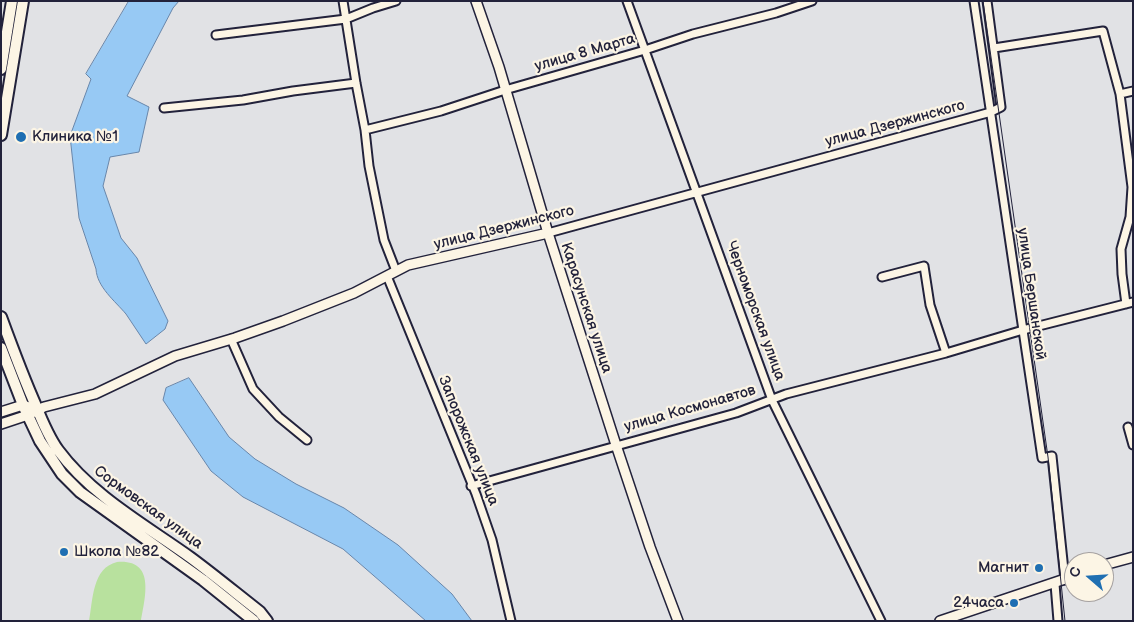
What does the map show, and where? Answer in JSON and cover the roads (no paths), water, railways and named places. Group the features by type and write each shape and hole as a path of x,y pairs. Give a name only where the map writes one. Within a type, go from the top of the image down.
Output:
{"main road":[{"path":"1,69 12,1"},
{"path":"1,135 22,1"},
{"name":"Сормовская улица","path":"1,317 48,435 84,481 192,559 259,619"},
{"name":"Сормовская улица","path":"1,348 23,405 48,455 62,474 80,492 259,619"}],"street":[{"path":"343,1 365,130 369,166 384,240 396,271"},
{"path":"216,35 346,18 396,1"},
{"name":"Карасунская улица","path":"476,1 499,67 548,233 616,445 650,548 678,621"},
{"name":"Черноморская улица","path":"627,1 772,400 881,621"},
{"name":"улица 8 Марта","path":"365,130 441,111 505,90 645,50 692,34 776,13 812,1"},
{"name":"улица Бершанской","path":"974,1 1042,458 1052,456 1065,552"},
{"path":"987,1 1000,107 991,112"},
{"path":"994,48 1103,31 1120,94 1132,187 1130,216 1121,249 1122,274 1129,304"},
{"path":"164,108 243,100 356,83"},
{"path":"1120,94 1133,91"},
{"name":"улица Дзержинского","path":"37,409 95,394 175,356 283,321 354,292 408,265 548,233 991,112"},
{"path":"882,277 924,266 930,305 946,353"},
{"name":"Запорожская улица","path":"387,276 471,486 476,494 492,540 511,621"},
{"name":"улица Космонавтов","path":"471,486 736,413 786,394 946,353 1023,330 1129,304"},
{"path":"231,339 254,389 279,417 307,440"},
{"path":"1,412 23,405 37,409"},
{"path":"1,424 28,415 37,409"},
{"path":"1128,427 1133,445"},
{"path":"1114,562 1133,557"},
{"path":"940,621 1064,580"},
{"path":"1055,584 1058,621"}],"water":[{"path":"129,1 179,1 173,8 127,96 149,107 139,152 110,157 103,186 121,238 137,258 168,321 165,329 146,344 126,314 103,288 97,276 79,218 70,136 91,79 86,74"},
{"path":"189,378 229,437 255,459 296,484 344,508 398,545 452,594 472,621 426,621 343,549 243,497 211,471 163,400 166,388"}],"tram line":[{"path":"983,1 1048,457 1065,621"}],"place":[{"name":"Клиника №1","path":"21,137"},
{"name":"Школа №82","path":"64,552"},
{"name":"Магнит","path":"1039,568"},
{"name":"24часа","path":"1014,603"}]}
